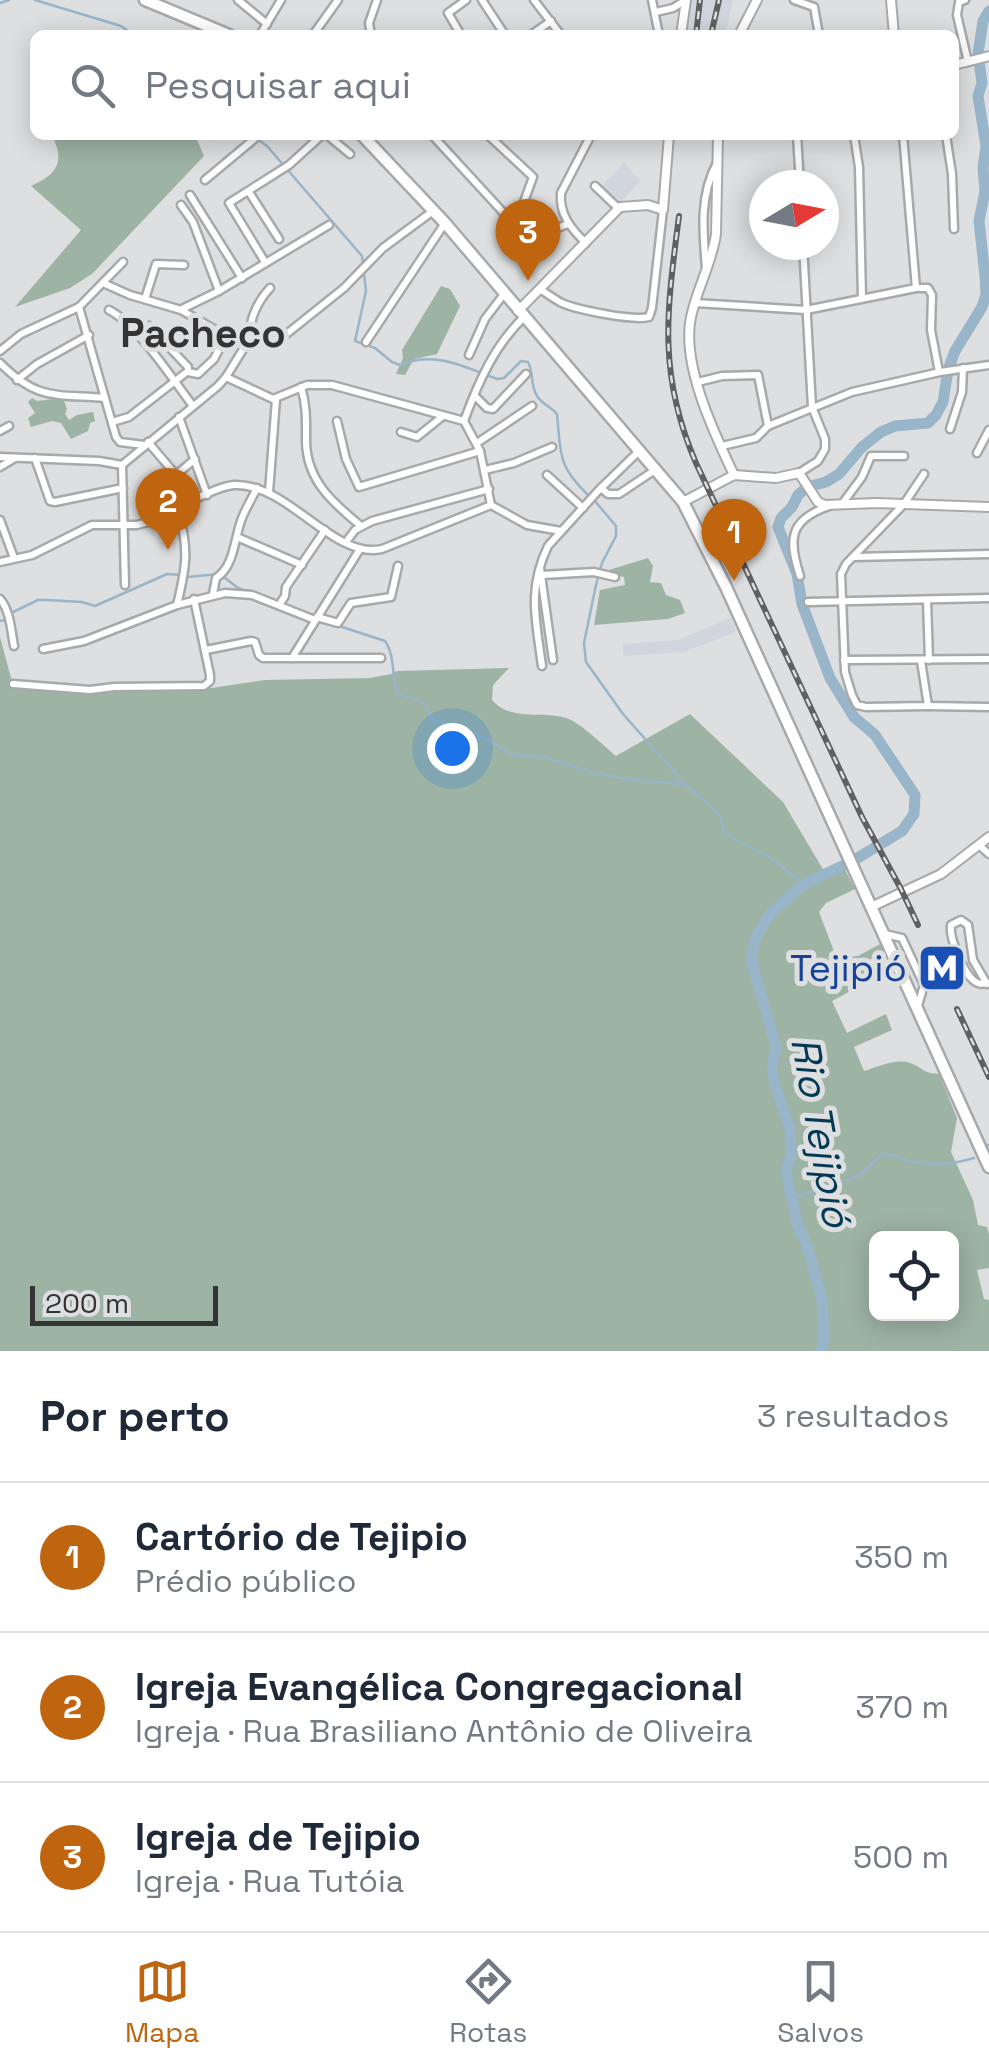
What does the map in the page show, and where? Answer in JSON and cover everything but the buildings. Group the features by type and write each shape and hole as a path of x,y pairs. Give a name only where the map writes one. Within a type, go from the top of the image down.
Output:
{"main road":[{"path":"144,0 202,30"},
{"path":"367,140 433,210 684,502 989,1167"}],"street":[{"path":"238,0 267,24"},
{"path":"263,30 280,0"},
{"path":"317,30 338,0"},
{"path":"370,30 378,0"},
{"path":"457,30 448,13 466,0"},
{"path":"482,0 500,30"},
{"path":"534,0 557,30"},
{"path":"652,0 658,30"},
{"path":"656,12 686,0"},
{"path":"682,30 686,0"},
{"path":"742,30 757,0"},
{"path":"794,0 815,8 819,30"},
{"path":"891,0 894,30"},
{"path":"965,0 959,2 957,15 970,62"},
{"path":"538,30 551,21"},
{"path":"959,64 989,56"},
{"path":"206,180 253,140"},
{"path":"265,262 229,203 286,167 318,140"},
{"path":"331,140 350,154"},
{"path":"437,140 519,227 536,232 568,224"},
{"path":"493,140 533,177 524,204 512,222"},
{"path":"586,243 568,224 561,193 588,140"},
{"path":"541,290 572,306 650,318 669,140"},
{"path":"718,140 714,249 688,333 698,382 734,475"},
{"path":"797,140 799,170"},
{"path":"855,140 862,298"},
{"path":"904,140 916,288"},
{"path":"947,140 954,229"},
{"path":"595,186 620,208"},
{"path":"250,192 279,239"},
{"path":"190,195 242,278"},
{"path":"181,204 193,222 219,291"},
{"path":"464,421 483,373 541,290 620,208 648,205 663,210"},
{"path":"251,338 274,340 284,336 383,248 433,210"},
{"path":"366,342 444,223"},
{"path":"181,310 329,226"},
{"path":"684,502 734,475 787,477 818,461 825,448 812,407 804,260"},
{"path":"0,351 21,334 79,307 124,262"},
{"path":"145,298 154,266 184,265"},
{"path":"103,284 181,310 226,336 214,359 198,374 188,371 150,326 136,334"},
{"path":"0,457 122,464 226,378 251,338 249,329 260,299 270,288"},
{"path":"695,303 806,310 916,288 930,289 940,372"},
{"path":"469,355 485,319 504,294"},
{"path":"79,307 119,441 146,444 176,474 195,459"},
{"path":"109,310 136,334 193,406"},
{"path":"17,380 37,364 88,336"},
{"path":"0,363 17,380 37,391 105,398"},
{"path":"722,446 756,438 768,426 852,392 989,365"},
{"path":"950,429 962,392 962,368"},
{"path":"112,422 129,417 188,371"},
{"path":"474,396 493,409 526,374"},
{"path":"698,382 722,376 758,375 768,426"},
{"path":"226,378 276,400 301,387 332,385 464,421 479,447 492,505 527,525 561,532"},
{"path":"301,387 307,410 311,469 328,498 361,526"},
{"path":"269,492 276,400"},
{"path":"337,421 346,459 357,487 361,488 479,447 532,406"},
{"path":"401,432 416,437 444,416"},
{"path":"179,417 207,494"},
{"path":"0,431 8,426"},
{"path":"977,453 989,430"},
{"path":"485,470 552,448"},
{"path":"542,666 535,616 539,572 548,546 639,451"},
{"path":"842,504 862,478 871,456 904,456"},
{"path":"0,467 16,458"},
{"path":"35,458 50,501 124,488"},
{"path":"122,464 125,586"},
{"path":"599,490 613,495 655,470"},
{"path":"799,472 818,502 830,505"},
{"path":"924,474 904,504 853,556 841,574 847,681 858,705 866,707 989,707"},
{"path":"548,475 586,504"},
{"path":"616,475 627,488"},
{"path":"0,562 32,555 92,525 148,522 228,486 269,492 325,530 370,551 492,505"},
{"path":"214,594 216,578 223,574 257,488"},
{"path":"346,542 355,530 372,521 489,489"},
{"path":"800,576 792,551 795,532 815,511 830,505 989,507"},
{"path":"177,510 187,556 177,604"},
{"path":"0,520 14,558"},
{"path":"281,602 286,588 325,530"},
{"path":"237,536 302,565"},
{"path":"292,658 360,549"},
{"path":"853,556 989,554"},
{"path":"42,649 84,641 177,604 226,592 252,595 337,623 351,603 391,597 398,566"},
{"path":"539,572 615,577"},
{"path":"539,572 552,660"},
{"path":"0,598 14,646"},
{"path":"808,602 989,598"},
{"path":"13,684 90,690 204,686 210,680 194,599"},
{"path":"927,600 928,706"},
{"path":"206,650 251,641 256,643 261,657 382,658"},
{"path":"844,660 989,659"},
{"path":"871,907 941,874 989,836"},
{"path":"979,845 989,854"},
{"path":"957,920 968,925 973,960 988,984 972,980 958,954 949,928 957,920"}],"shaded area":[{"path":"688,0 733,0 726,30 685,30"},
{"path":"624,163 640,181 619,204 601,187"},
{"path":"730,618 736,632 684,652 624,656 622,644 678,640"}],"green space":[{"path":"54,140 197,140 204,156 92,274 70,288 15,307 81,230 31,186 53,172 58,153"},
{"path":"441,286 450,289 460,306 437,354 414,359 405,375 396,374 402,350"},
{"path":"32,398 63,398 69,420 93,412 95,421 88,431 71,439 61,423 52,421 31,427 28,418 35,413 28,402"},
{"path":"648,558 653,566 650,582 661,583 666,595 680,600 685,613 668,619 594,625 600,590 625,585 624,577 609,570"},
{"path":"0,637 14,689 205,689 265,680 370,678 397,671 509,668 493,685 492,700 500,707 572,720 616,756 690,714 783,802 824,871 845,870 855,889 826,903 819,912 837,959 858,956 882,943 884,951 865,963 871,980 832,1001 847,1033 886,1014 892,1030 854,1047 864,1071 903,1061 939,1074 957,1118 951,1152 973,1200 978,1225 987,1227 989,1235 989,1268 977,1270 984,1299 989,1300 989,1351 0,1351"}],"waterway":[{"path":"0,3 9,0"},
{"path":"35,0 126,30"},
{"name":"Rio Tejipió","path":"821,1351 822,1299 789,1186 786,1169 791,1157 790,1129 775,1085 772,1067 776,1047 751,959 755,938 771,913 804,884 851,862 902,831 914,814 915,795 875,735 854,717 830,678 778,527 798,495 807,487 839,474 881,432 895,426 928,423 936,415 943,402 955,351 982,307 986,294 979,221 985,191 986,146 978,96 982,83 978,54 983,21 989,11"},
{"path":"259,140 362,256 366,291 355,341 375,348 400,365 437,360 497,379 504,378 521,361 528,362 537,396 557,414 566,467 588,495"},
{"path":"594,500 616,526 616,536 596,585 584,643 586,662 623,714 685,784 720,815 725,834 772,859 804,884"},
{"path":"11,613 38,600 95,606 167,574 181,575"},
{"path":"187,577 220,574 238,588 253,593"},
{"path":"0,621 5,620"},
{"path":"336,625 385,641 397,693 418,700 432,719 487,739 512,755 543,757 625,779 682,784"},
{"path":"792,1198 815,1190 823,1178 850,1180 882,1154 931,1164 974,1158"}],"railway":[{"path":"697,30 700,0"},
{"path":"712,30 719,0"},
{"path":"679,216 668,341 675,400 684,430 862,817 918,925"},
{"path":"957,1009 989,1077"}],"place":[{"name":"Igreja de Tejipio","path":"528,281"},
{"name":"Igreja Evangélica Congregacional","path":"168,550"},
{"name":"Cartório de Tejipio","path":"734,581"},
{"name":"Tejipió","path":"942,968"}],"district":[{"name":"Pacheco","path":"203,333"}]}
